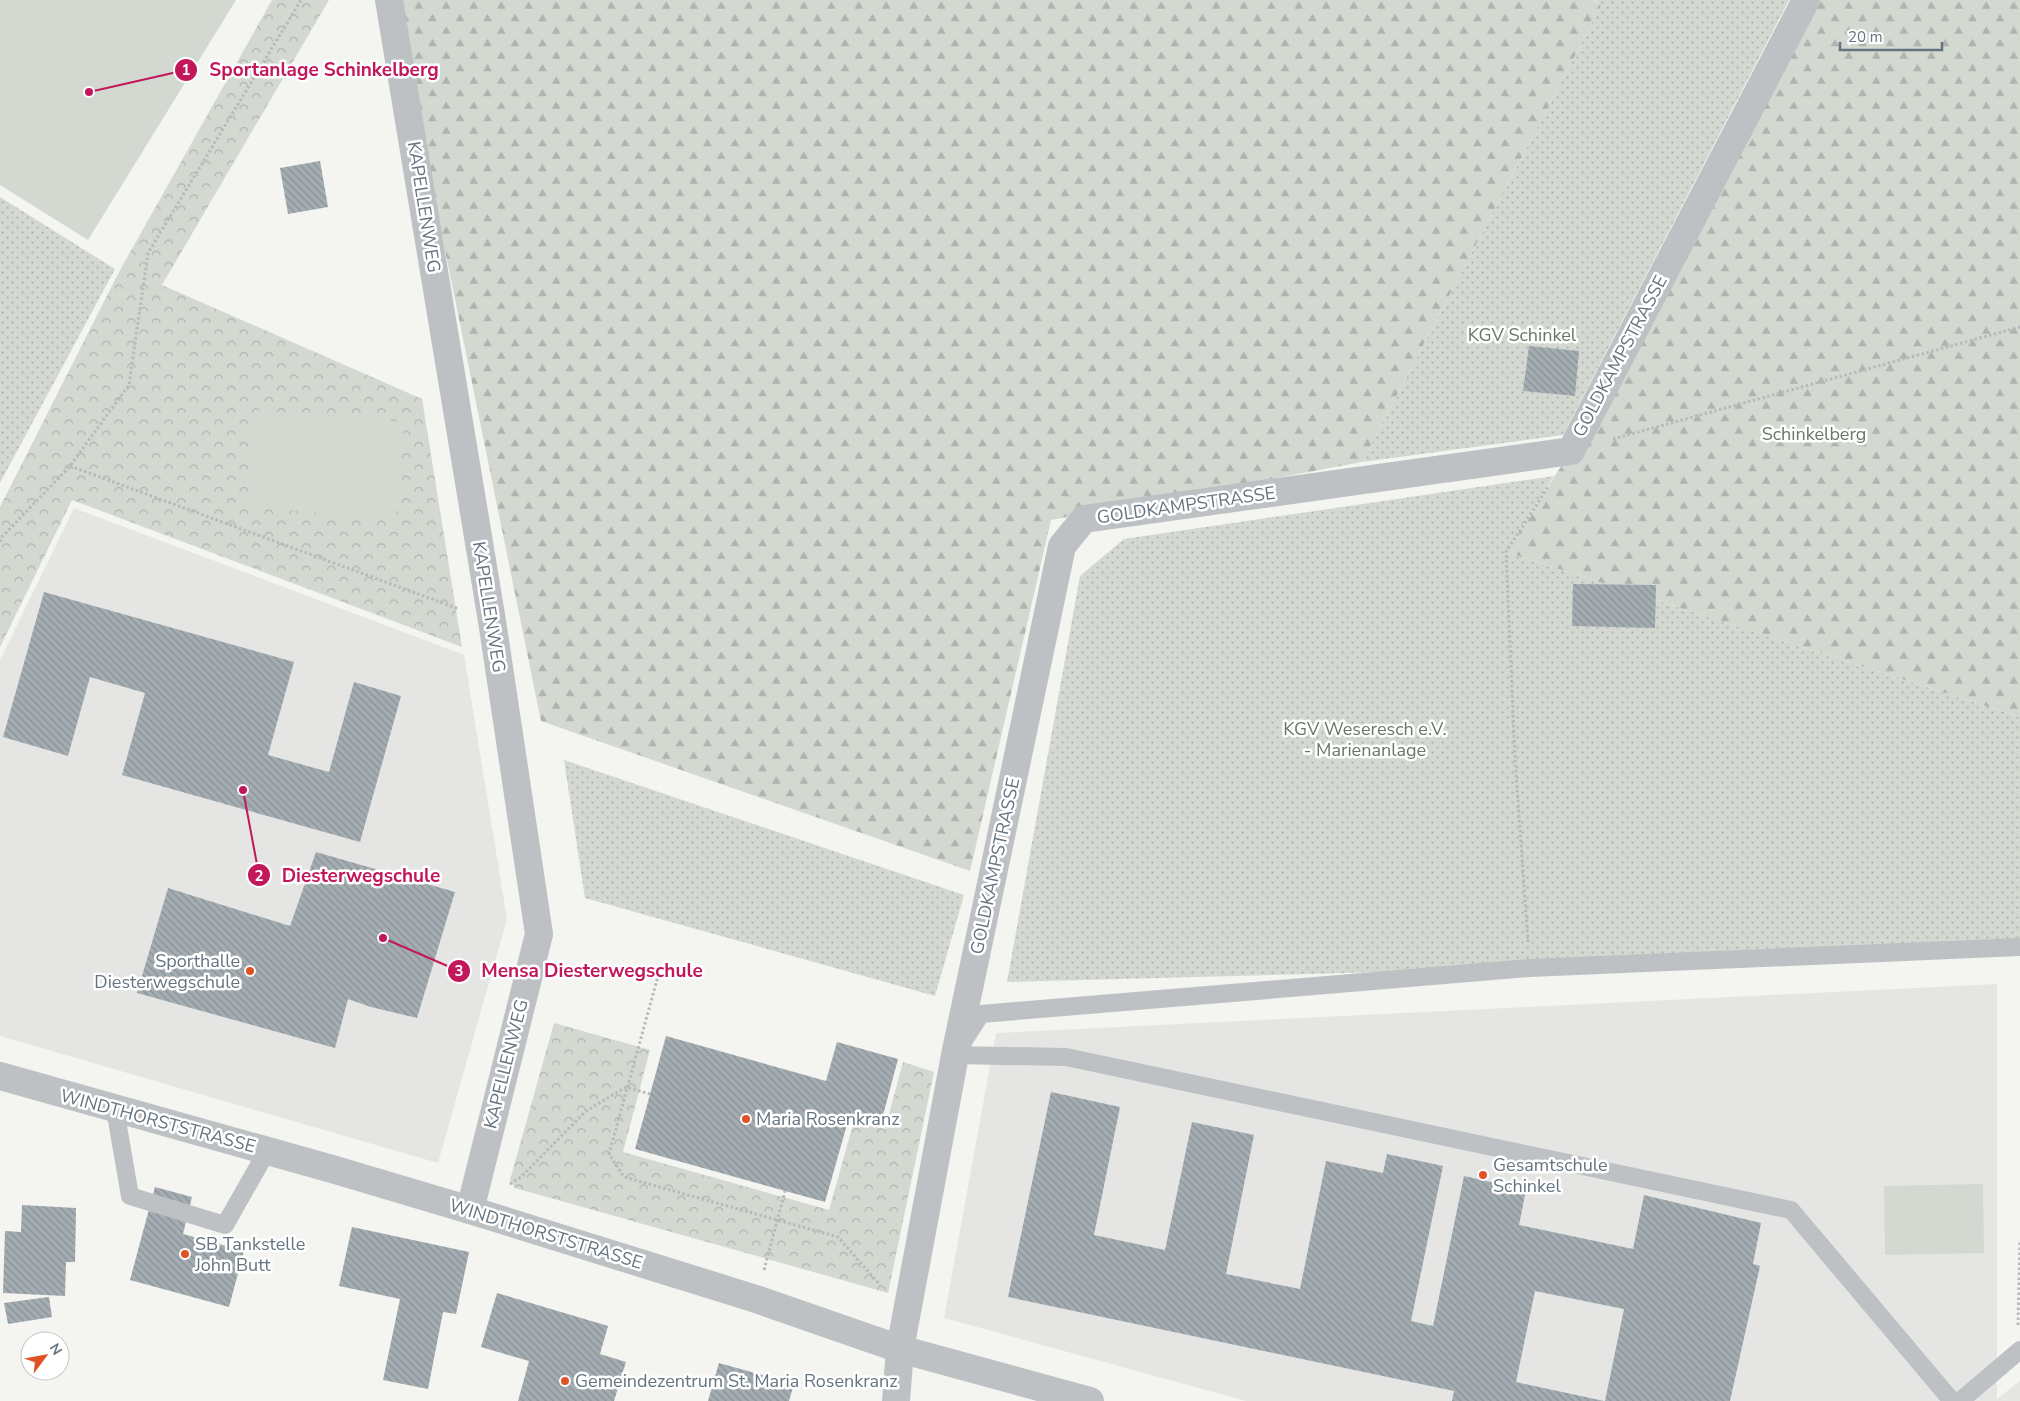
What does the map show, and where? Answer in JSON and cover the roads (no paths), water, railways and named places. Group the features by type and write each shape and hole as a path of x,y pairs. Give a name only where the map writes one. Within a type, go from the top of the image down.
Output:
{"street":[{"name":"KAPELLENWEG","path":"389,0 492,621 539,934 470,1210"},
{"name":"GOLDKAMPSTRASSE","path":"896,1401 900,1349 955,1055 1062,546 1084,519 1571,451 1806,0"},
{"name":"WINDTHORSTSTRASSE","path":"0,1076 470,1210 756,1299 900,1349 1090,1401"}],"lane":[{"path":"955,1055 981,1014 1530,968 2020,947"},
{"path":"955,1055 1066,1057 1791,1210 1952,1401"},
{"path":"115,1109 130,1196 225,1225 267,1151"},
{"path":"1960,1401 2018,1352"}],"place":[{"name":"Sportanlage Schinkelberg","path":"89,92"},
{"name":"Diesterwegschule","path":"243,790"},
{"name":"Mensa Diesterwegschule","path":"383,938"},
{"name":"Sporthalle Diesterwegschule","path":"250,971"},
{"name":"Maria Rosenkranz","path":"746,1119"},
{"name":"Gesamtschule Schinkel","path":"1483,1175"},
{"name":"SB Tankstelle John Butt","path":"185,1254"},
{"name":"Gemeindezentrum St. Maria Rosenkranz","path":"565,1381"}],"park label":[{"name":"KGV Schinkel","path":"1522,335"},
{"name":"Schinkelberg","path":"1814,434"},
{"name":"KGV Weseresch e.V. - Marienanlage","path":"1365,740"}]}
